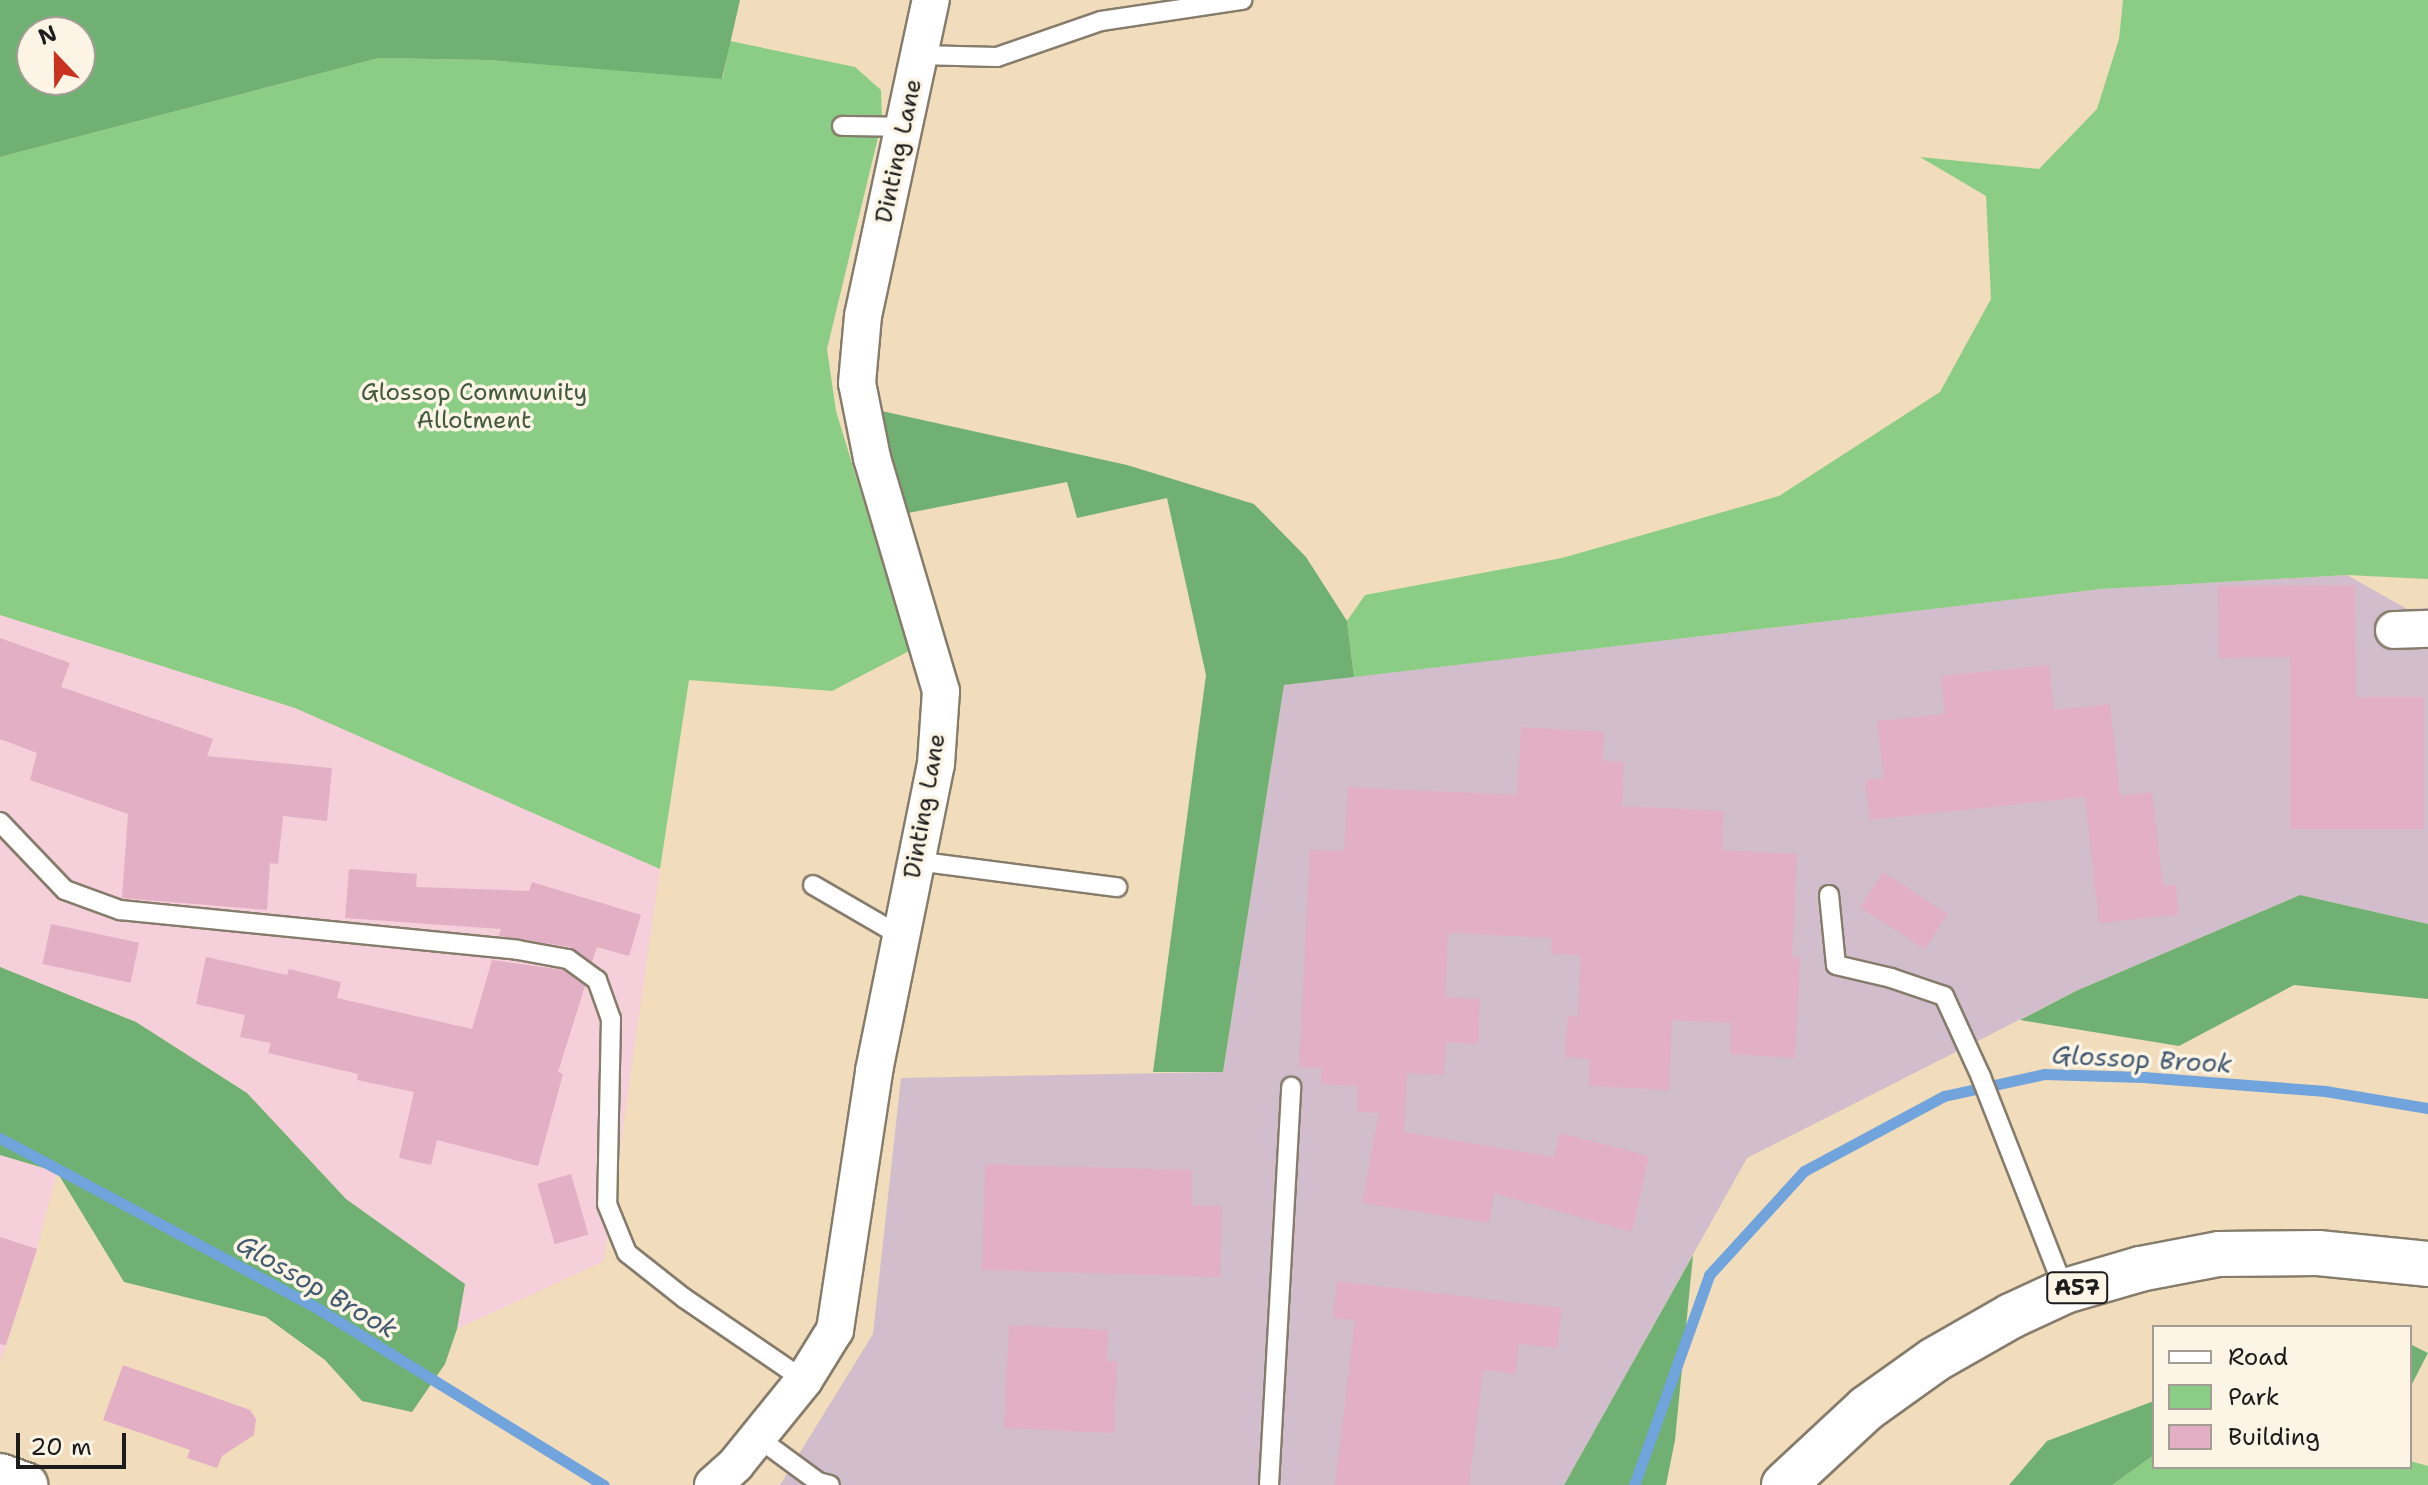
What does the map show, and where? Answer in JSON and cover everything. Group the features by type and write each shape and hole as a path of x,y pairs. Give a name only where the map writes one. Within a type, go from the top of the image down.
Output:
{"main road":[{"name":"A57","path":"1784,1485 1867,1408 1934,1360 2011,1316 2065,1291 2140,1269 2219,1254 2318,1253 2428,1264"},
{"path":"0,1476 25,1485"}],"street":[{"name":"Dinting Lane","path":"713,1485 804,1380 835,1330 874,1071 936,764 941,691 872,458 857,383 863,316 931,0"}],"lane":[{"path":"919,55 997,57 1101,21 1242,0"},
{"path":"842,126 904,127"},
{"path":"0,822 65,890 120,910 518,950 568,959 597,980 611,1019 607,1204 627,1253 684,1298 804,1380"},
{"path":"916,861 1117,887"},
{"path":"813,885 901,936"},
{"path":"1829,895 1836,965 1891,978 1944,996 1981,1077 2065,1291"},
{"path":"1269,1485 1291,1087"},
{"path":"757,1437 818,1482 830,1485"}],"shaded area":[{"path":"2347,575 2407,609 2428,608 2428,924 2300,895 2076,991 1747,1158 1564,1485 780,1485 873,1334 901,1078 1223,1072 1284,685 2101,589"},
{"path":"0,615 295,708 660,869 604,1261 457,1329 465,1284 346,1199 247,1093 136,1022 0,967"},
{"path":"0,1155 57,1172 37,1249 0,1364"}],"green space":[{"path":"0,0 740,0 722,79 487,60 379,58 0,157"},
{"path":"2123,0 2428,0 2428,579 2347,575 2101,589 1354,677 1347,621 1365,595 1562,558 1779,496 1940,392 1991,299 1986,196 1920,157 2039,169 2097,109 2119,39"},
{"name":"Glossop Community Allotment","path":"730,41 855,67 881,90 882,121 827,349 836,411 909,651 832,691 689,680 660,869 295,708 0,615 0,157 379,58 487,60 723,78"},
{"path":"877,410 1127,465 1254,504 1306,557 1347,621 1354,677 1284,685 1223,1072 1153,1072 1206,675 1167,498 1077,518 1067,482 908,513"},
{"path":"2300,895 2428,924 2428,999 2294,985 2179,1046 2020,1020 2076,991"},
{"path":"0,967 136,1022 247,1093 346,1199 465,1284 457,1329 445,1364 412,1412 362,1401 325,1360 266,1317 124,1282 57,1172 0,1155"},
{"path":"1693,1255 1675,1440 1666,1485 1564,1485"},
{"path":"2412,1345 2428,1353 2412,1384"},
{"path":"2152,1402 2152,1456 2112,1485 2009,1485 2047,1441"},
{"path":"2152,1456 2152,1469 2412,1469 2412,1462 2428,1466 2428,1485 2112,1485"}],"building":[{"path":"2355,585 2356,697 2424,697 2424,829 2290,829 2290,657 2219,658 2218,586"},
{"path":"0,638 70,663 61,687 213,739 207,756 332,768 327,821 283,816 278,864 270,863 267,910 122,898 128,814 30,780 37,753 0,739"},
{"path":"2049,665 2054,710 2110,704 2120,796 2152,792 2163,886 2176,885 2178,915 2099,923 2085,797 1870,820 1865,780 1884,778 1877,721 1945,714 1941,676"},
{"path":"1521,727 1604,732 1603,761 1624,762 1622,806 1724,811 1722,850 1797,854 1792,956 1800,957 1795,1058 1730,1054 1731,1023 1672,1020 1669,1090 1589,1086 1590,1059 1565,1057 1568,1016 1578,1017 1581,955 1551,954 1552,938 1448,933 1445,997 1480,999 1478,1044 1446,1042 1444,1075 1407,1073 1404,1132 1554,1157 1560,1133 1649,1156 1632,1232 1494,1193 1489,1223 1362,1203 1379,1113 1357,1112 1358,1086 1321,1084 1322,1068 1299,1067 1310,850 1344,851 1348,787 1517,795"},
{"path":"349,869 417,874 416,887 529,891 532,882 641,915 629,956 597,947 592,962 570,947 499,936 501,929 345,918"},
{"path":"1883,872 1948,914 1925,949 1860,907"},
{"path":"51,924 139,943 131,983 42,964"},
{"path":"206,957 287,975 289,969 341,982 337,998 472,1029 492,960 563,970 585,986 558,1072 563,1074 538,1166 437,1140 431,1165 399,1158 414,1092 357,1080 358,1074 268,1053 271,1043 240,1037 245,1015 196,1004"},
{"path":"985,1164 1192,1170 1192,1205 1222,1206 1220,1277 982,1270"},
{"path":"571,1174 588,1235 555,1244 537,1184"},
{"path":"0,1237 37,1249 6,1345 0,1344"},
{"path":"1337,1281 1562,1308 1557,1348 1519,1344 1515,1374 1483,1370 1469,1485 1335,1485 1355,1320 1333,1318"},
{"path":"1009,1325 1108,1330 1107,1361 1117,1361 1114,1433 1004,1428"},
{"path":"123,1365 250,1410 256,1419 254,1435 222,1456 217,1468 187,1458 190,1450 103,1420"}],"waterway":[{"name":"Glossop Brook","path":"1634,1485 1709,1275 1804,1171 1944,1096 2044,1074 2143,1077 2325,1091 2428,1108"},
{"name":"Glossop Brook","path":"0,1138 312,1305 604,1485"}]}
